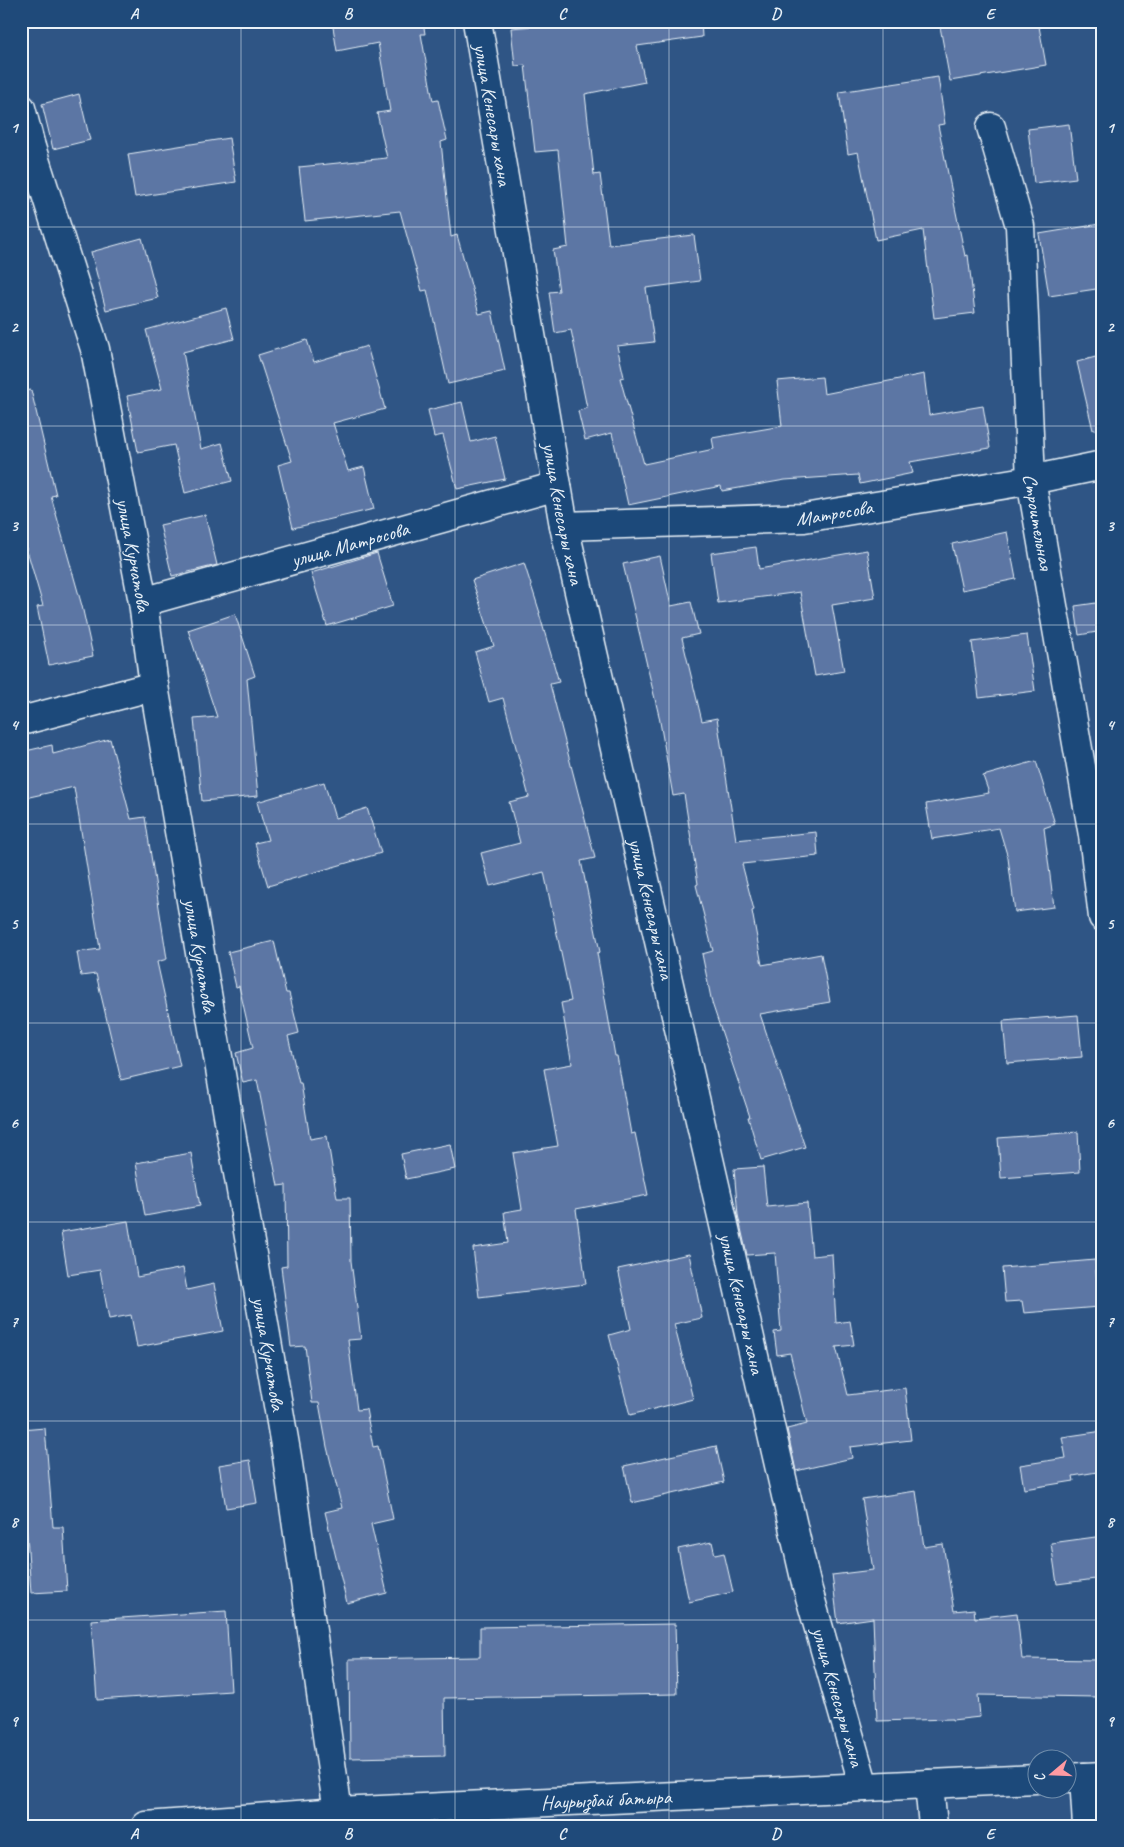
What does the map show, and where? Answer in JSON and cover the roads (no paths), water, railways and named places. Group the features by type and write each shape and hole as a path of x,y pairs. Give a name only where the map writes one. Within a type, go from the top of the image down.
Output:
{"street":[{"name":"улица Кенесары хана","path":"477,21 564,526 806,1583 864,1787"},
{"name":"улица Курчатова","path":"21,108 31,147 94,349 143,602 154,686 287,1457 338,1812"},
{"name":"Строительная","path":"990,128 1020,226 1031,480 1093,835 1103,916"},
{"name":"Матросова","path":"564,526 804,518 1031,480 1103,465"},
{"name":"улица Матросова","path":"143,602 557,486"},
{"path":"21,721 154,686"},
{"path":"1084,1777 1087,1826"},
{"name":"Наурызбай батыра","path":"147,1826 338,1812 1026,1779"},
{"path":"929,1784 933,1826"}]}
